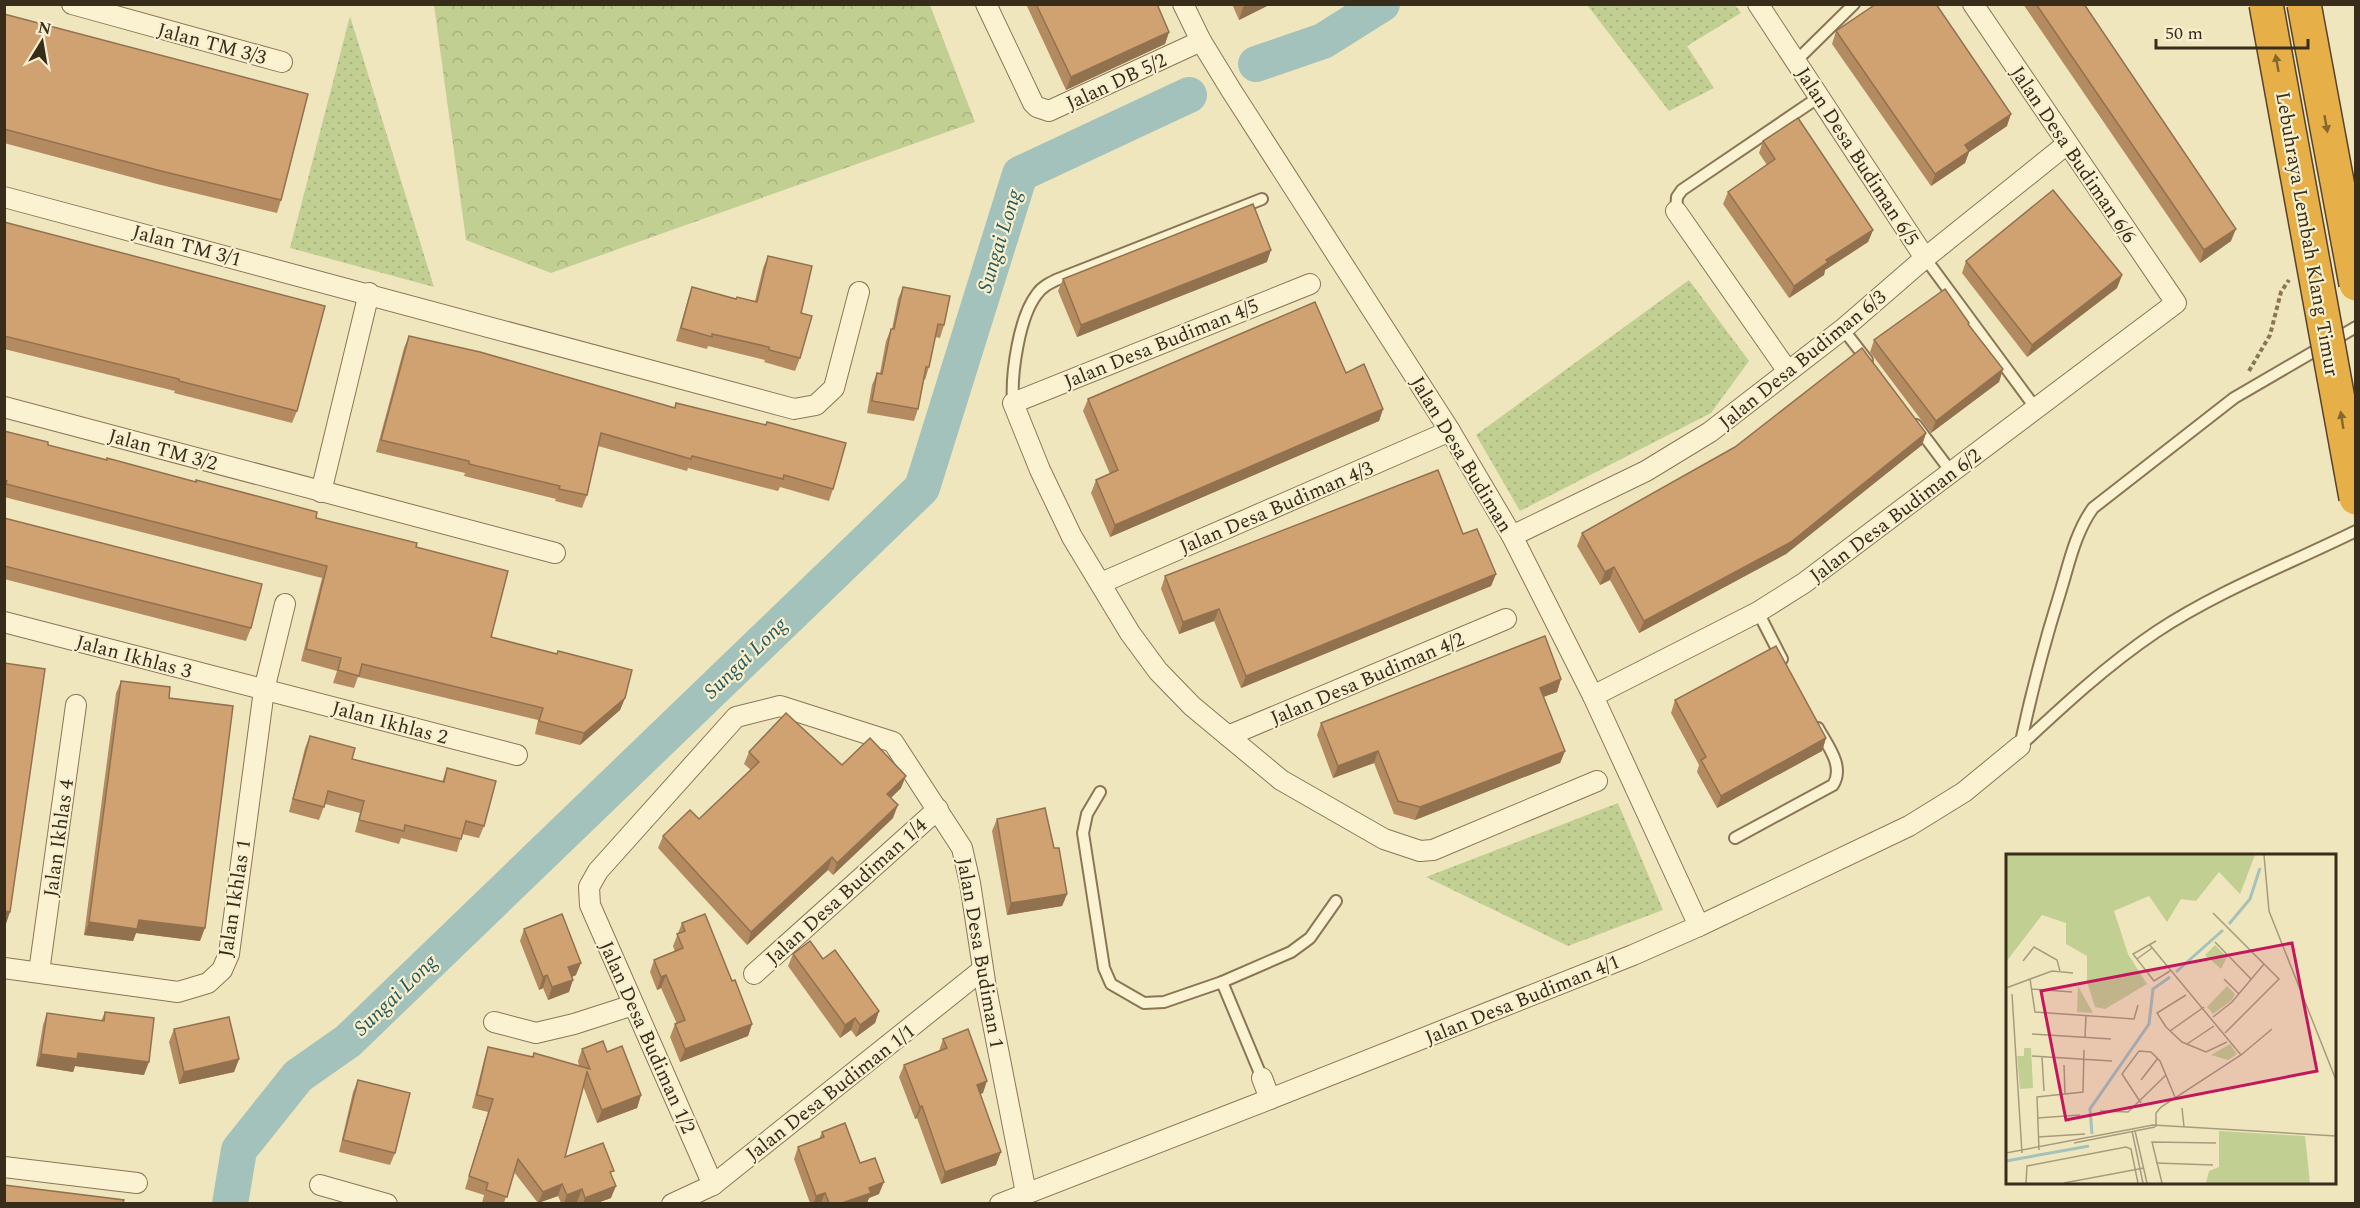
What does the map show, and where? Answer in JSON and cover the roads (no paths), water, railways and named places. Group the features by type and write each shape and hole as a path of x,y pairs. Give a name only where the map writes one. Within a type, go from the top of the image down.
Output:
{"highway":[{"name":"Lebuhraya Lembah Klang Timur","path":"2266,4 2355,498"},
{"name":"Lebuhraya Lembah Klang Timur","path":"2304,4 2355,284"}],"street":[{"name":"Jalan TM 3/3","path":"72,4 282,62"},
{"name":"Jalan DB 5/2","path":"986,4 1033,103 1049,111 1201,41"},
{"name":"Jalan Desa Budiman","path":"1182,4 1201,41 1450,431 1512,536 1593,696 1699,926"},
{"path":"1758,4 1796,61"},
{"name":"Jalan Desa Budiman 6/6","path":"1973,4 2176,303"},
{"name":"Jalan Desa Budiman 6/5","path":"1796,61 1926,258"},
{"name":"Jalan Desa Budiman 6/3","path":"1512,536 1646,471 1683,450 1843,329 1926,258 2067,144"},
{"name":"Jalan TM 3/1","path":"4,197 369,293 794,409 816,405 834,388 859,292"},
{"path":"1676,211 1787,370"},
{"name":"Jalan Desa Budiman 4/5","path":"1013,402 1310,284"},
{"path":"321,492 369,293"},
{"name":"Jalan Desa Budiman 6/2","path":"1593,696 1758,612 1814,576 2176,303"},
{"path":"1013,402 1040,470 1072,537 1130,633 1158,671 1192,706 1281,780 1384,839 1420,851 1440,848 1598,781"},
{"name":"Jalan TM 3/2","path":"4,407 555,553"},
{"name":"Jalan Desa Budiman 4/3","path":"1101,583 1450,431"},
{"name":"Jalan Ikhlas 1","path":"4,968 178,992 208,982 222,969 229,954 264,690 285,604"},
{"name":"Jalan Desa Budiman 4/2","path":"1228,736 1506,619"},
{"name":"Jalan Ikhlas 3","path":"4,622 264,690"},
{"name":"Jalan Ikhlas 2","path":"264,690 517,755"},
{"name":"Jalan Ikhlas 4","path":"39,972 76,705"},
{"name":"Jalan Desa Budiman 1","path":"589,887 598,871 736,717 780,706 893,742 956,836 966,861 982,970 1026,1193"},
{"name":"Jalan Desa Budiman 4/1","path":"1000,1203 1270,1099 1633,955 1699,926 1909,826 1964,792 2020,746"},
{"name":"Jalan Desa Budiman 1/4","path":"754,974 938,809"},
{"name":"Jalan Desa Budiman 1/2","path":"589,887 590,905 713,1185"},
{"name":"Jalan Desa Budiman 1/1","path":"672,1203 713,1185 982,970"},
{"path":"494,1022 536,1033 574,1024 633,1005"},
{"path":"1262,1078 1270,1099"},
{"path":"4,1167 137,1183"},
{"path":"320,1185 387,1203"}],"lane":[{"name":"Jalan Desa Budiman 6/5","path":"1796,61 1854,4"},
{"path":"1676,211 1677,197 1682,190 1820,97"},
{"path":"1013,402 1014,362 1029,307 1041,289 1056,280 1262,199"},
{"path":"1926,258 2037,410"},
{"path":"2020,746 2035,675 2081,524 2093,508 2111,491 2234,398 2355,327"},
{"path":"1843,329 1877,374"},
{"path":"1911,419 1952,473"},
{"path":"2020,746 2084,686 2158,631 2214,599 2355,531"},
{"path":"1758,612 1790,673"},
{"path":"1735,838 1833,785 1836,780 1836,764 1810,713"},
{"path":"1100,792 1087,814 1083,833 1104,968 1111,984 1144,1003 1154,1004 1222,982 1291,952 1310,938 1336,901"},
{"path":"1222,982 1262,1078"}],"waterway":[{"name":"Sungai Long","path":"1256,64 1323,41 1382,4"},
{"name":"Sungai Long","path":"230,1204 239,1150 298,1076 348,1041 922,488 1020,174 1189,95"}]}
